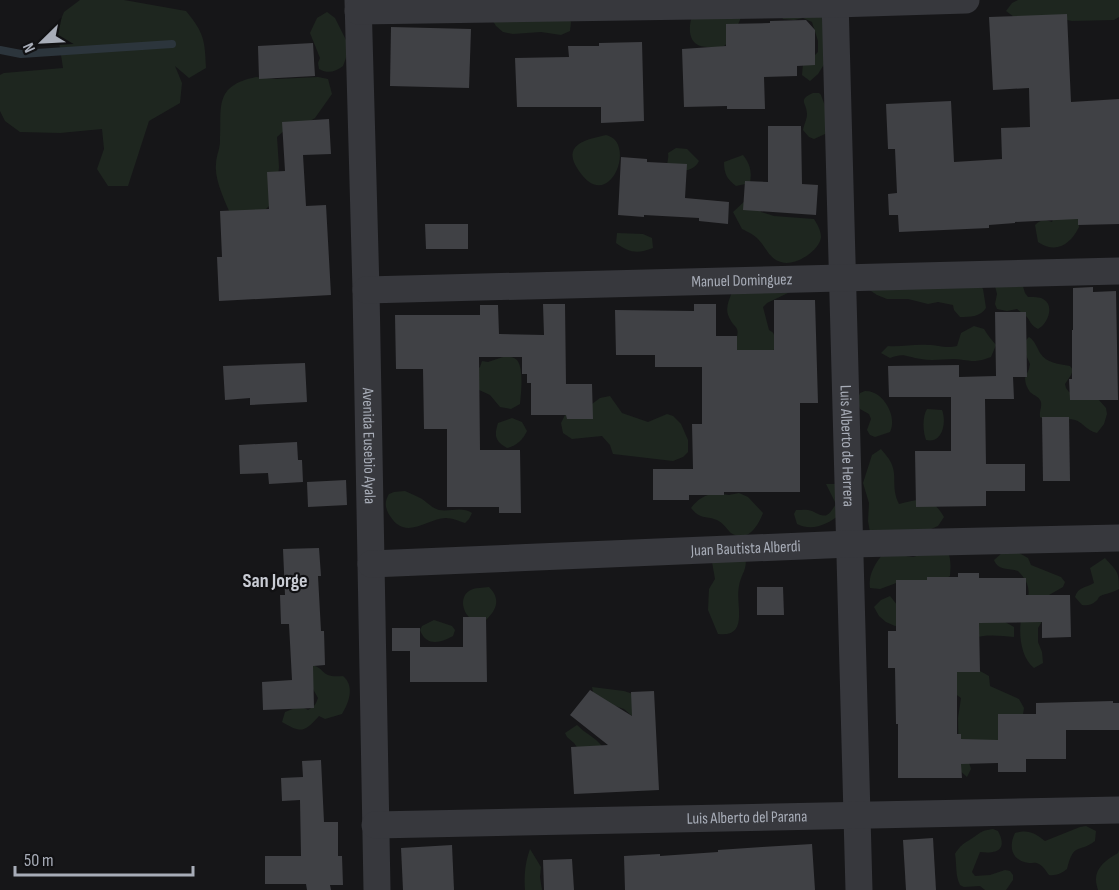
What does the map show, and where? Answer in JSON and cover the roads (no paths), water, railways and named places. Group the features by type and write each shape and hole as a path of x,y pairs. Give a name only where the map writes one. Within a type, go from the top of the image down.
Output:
{"street":[{"path":"358,6 966,0"},
{"name":"Luis Alberto de Herrera","path":"835,2 859,890"},
{"name":"Avenida Eusebio Ayala","path":"358,6 366,290 377,890"},
{"name":"Manuel Dominguez","path":"366,290 1119,271"},
{"name":"Juan Bautista Alberdi","path":"371,564 850,544 1119,538"},
{"name":"Luis Alberto del Parana","path":"375,825 1119,810"}],"waterway":[{"path":"0,50 21,54 172,44"}],"district":[{"name":"San Jorge","path":"275,581"}]}
